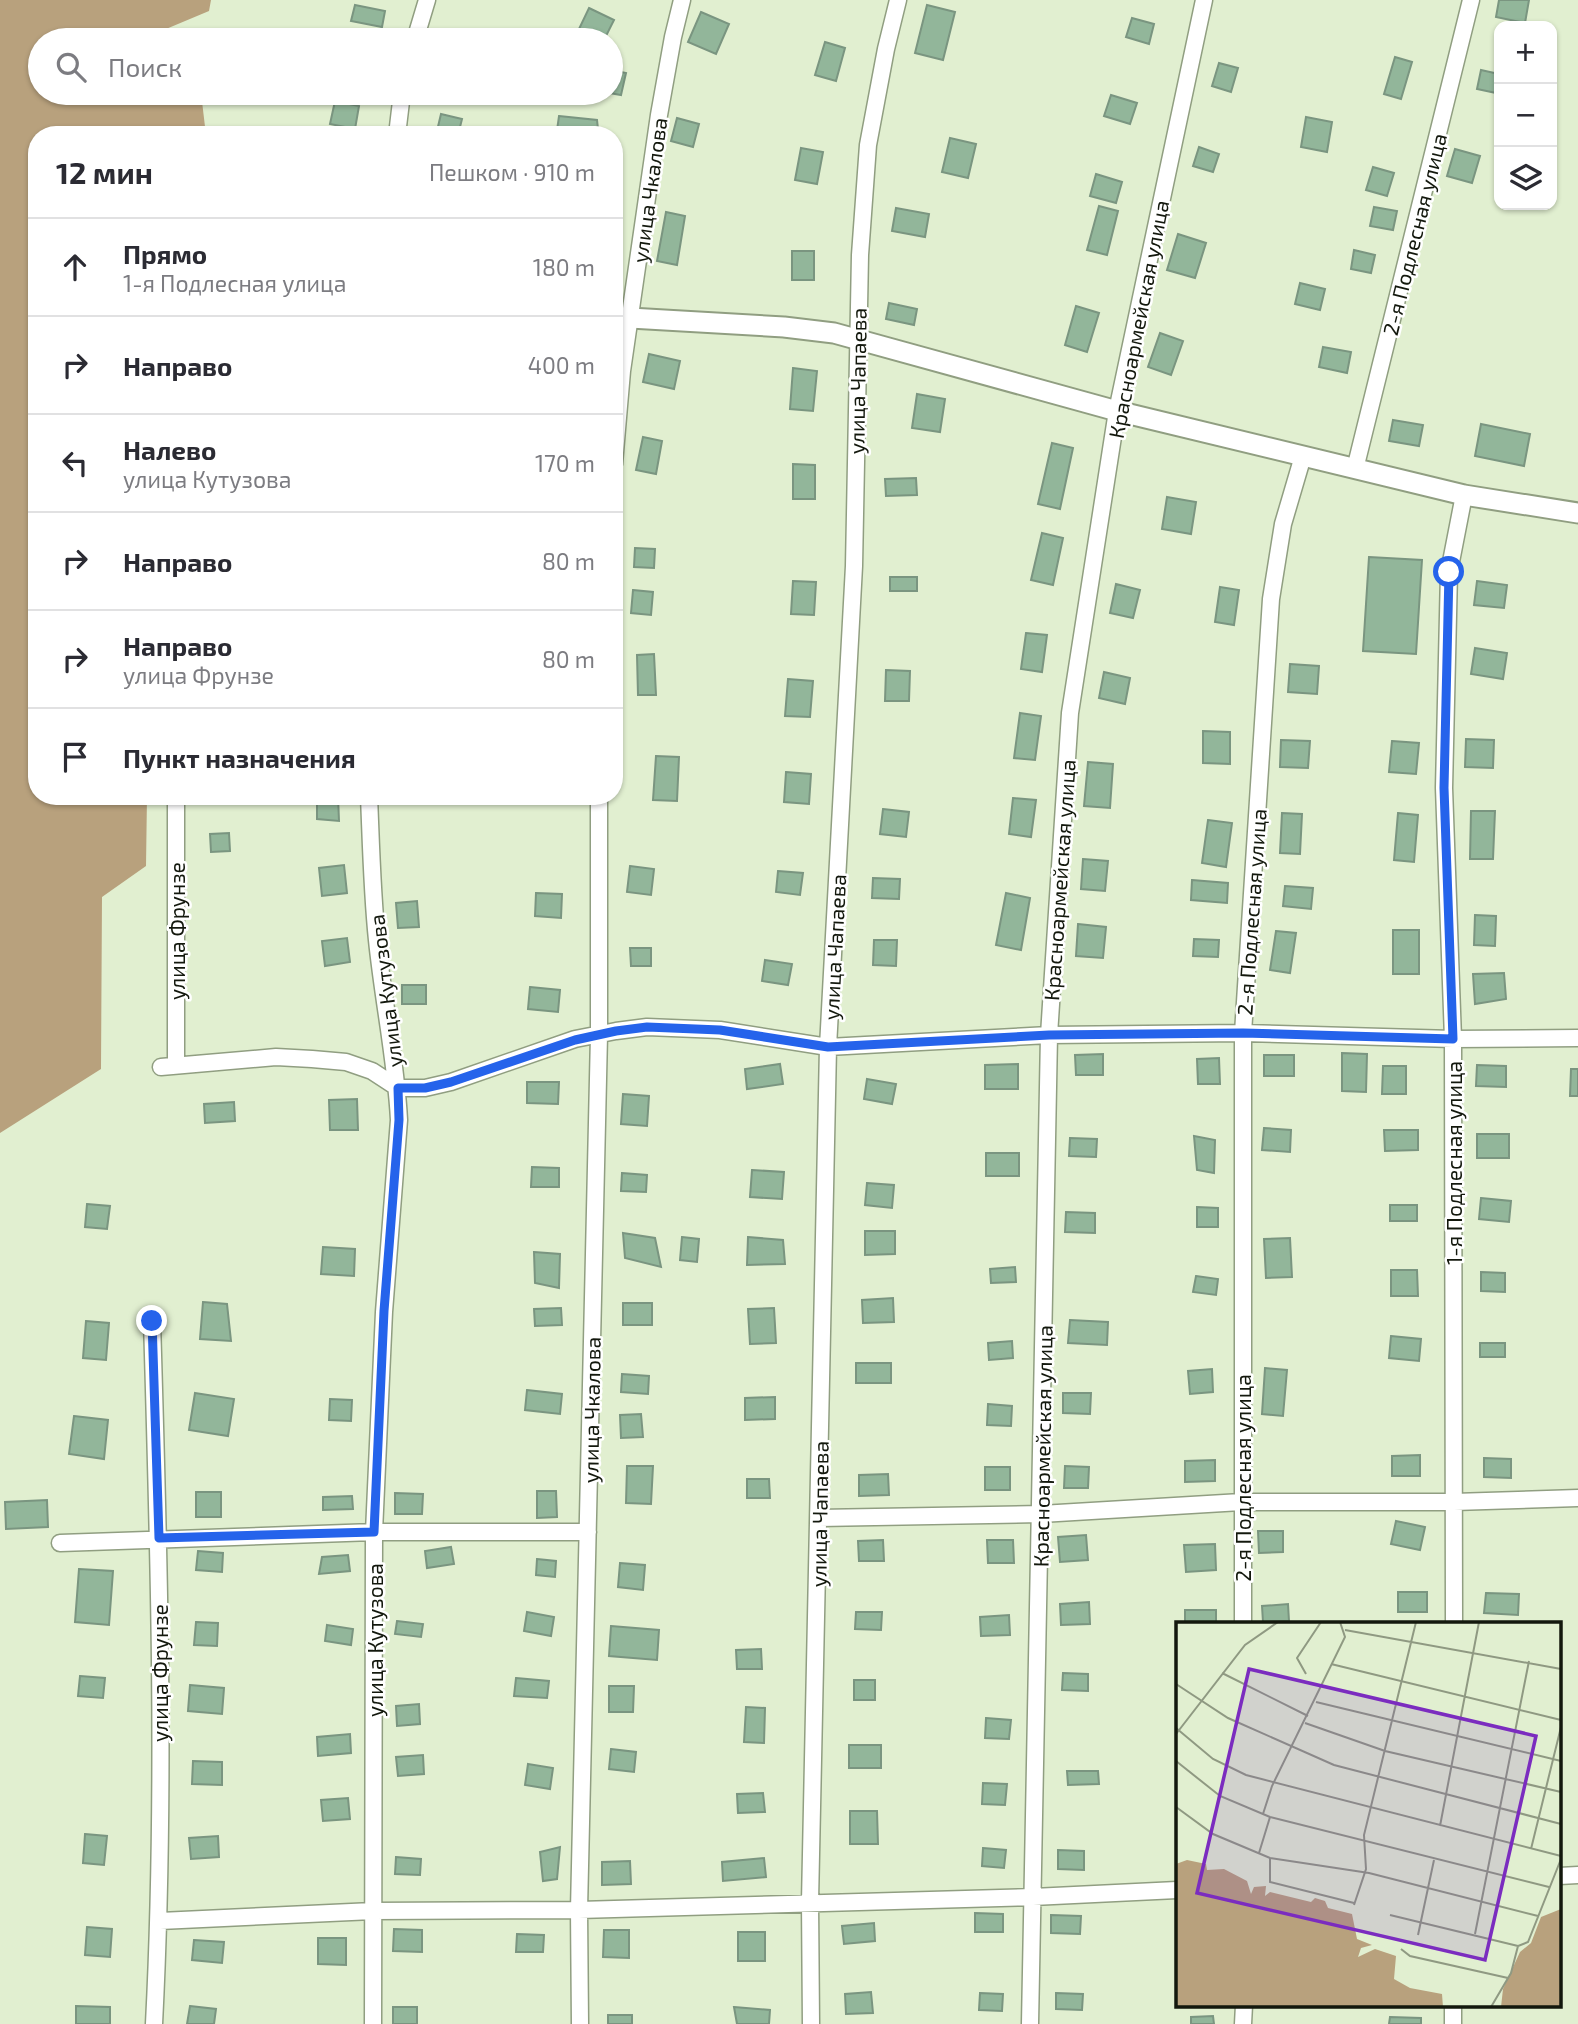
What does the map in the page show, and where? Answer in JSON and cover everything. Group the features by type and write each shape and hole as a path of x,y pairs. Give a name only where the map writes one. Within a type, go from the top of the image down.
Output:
{"street":[{"path":"419,28 427,0"},
{"name":"улица Чкалова","path":"623,348 630,318 659,115 682,0"},
{"name":"улица Чапаева","path":"811,2024 810,1902 828,1047 854,566 860,255 869,145 886,49 898,0"},
{"name":"Красноармейская улица","path":"1030,2024 1049,1035 1070,713 1117,411 1204,0"},
{"name":"2-я Подлесная улица","path":"1356,469 1471,0"},
{"path":"398,126 401,105"},
{"path":"630,318 784,327 834,333 1117,411 1356,469 1464,495 1578,513"},
{"name":"2-я Подлесная улица","path":"1243,1622 1243,1033 1271,599 1283,524 1303,456"},
{"name":"1-я Подлесная улица","path":"1454,1622 1453,1039 1444,788 1449,572 1464,495"},
{"name":"улица Фрунзе","path":"176,805 168,1066 276,1057 346,1062 372,1071 398,1088"},
{"name":"улица Кутузова","path":"370,805 377,939 391,1055 398,1088 399,1120 384,1311 374,1532 373,2024"},
{"name":"улица Чкалова","path":"580,2024 579,1910 599,1035 599,805"},
{"path":"398,1088 425,1088 451,1082 517,1057 575,1040 647,1027 720,1030 828,1047 1049,1035 1243,1033 1453,1039 1578,1038"},
{"name":"улица Фрунзе","path":"152,1321 159,1538 160,1921 155,2024"},
{"path":"819,1518 1041,1514 1241,1502 1454,1502 1578,1498"},
{"path":"60,1543 374,1532 588,1532"},
{"path":"1560,1876 1578,1875"},
{"path":"160,1921 373,1911 579,1910 1032,1897 1176,1890"}],"shaded area":[{"path":"0,0 211,0 209,11 168,28 28,28 28,105 202,105 205,126 28,126 28,805 147,805 146,866 102,897 101,1069 0,1133"}],"building":[{"path":"1499,0 1529,0 1525,21 1496,17"},
{"path":"355,5 385,11 382,27 351,21"},
{"path":"927,5 955,12 943,60 915,53"},
{"path":"589,8 614,20 610,28 579,28"},
{"path":"701,12 729,24 716,54 688,42"},
{"path":"1132,18 1154,24 1149,44 1126,37"},
{"path":"825,42 845,48 836,81 815,75"},
{"path":"1395,57 1412,62 1401,99 1384,94"},
{"path":"1219,63 1238,68 1231,92 1212,86"},
{"path":"1481,70 1494,73 1494,93 1477,89"},
{"path":"1111,95 1137,103 1130,124 1104,116"},
{"path":"334,105 359,106 356,126 330,124"},
{"path":"441,114 462,119 460,126 438,126"},
{"path":"559,116 597,120 598,126 558,126"},
{"path":"1306,117 1332,122 1327,152 1301,147"},
{"path":"677,118 699,124 693,147 671,141"},
{"path":"950,138 976,144 968,178 942,172"},
{"path":"1199,147 1219,154 1213,172 1193,166"},
{"path":"801,148 823,152 817,184 795,180"},
{"path":"1455,149 1480,156 1472,183 1447,176"},
{"path":"1373,167 1394,173 1387,196 1366,190"},
{"path":"1096,174 1122,182 1116,203 1090,196"},
{"path":"1099,206 1118,211 1107,255 1087,250"},
{"path":"1374,207 1397,211 1393,230 1370,226"},
{"path":"896,208 929,214 925,237 892,231"},
{"path":"666,212 685,216 677,265 657,261"},
{"path":"1178,234 1206,243 1195,278 1167,270"},
{"path":"1354,250 1375,255 1371,273 1351,269"},
{"path":"792,251 814,251 814,280 792,280"},
{"path":"1300,283 1325,289 1320,310 1295,304"},
{"path":"889,303 917,309 914,325 886,319"},
{"path":"1076,306 1099,313 1087,352 1065,345"},
{"path":"1160,333 1183,341 1171,375 1148,367"},
{"path":"1323,347 1351,352 1347,373 1319,367"},
{"path":"649,354 680,361 674,389 643,382"},
{"path":"793,368 817,371 813,411 790,409"},
{"path":"917,394 945,399 940,432 912,428"},
{"path":"1393,420 1423,425 1419,446 1389,441"},
{"path":"1481,424 1530,434 1524,466 1475,456"},
{"path":"643,437 662,441 656,474 636,470"},
{"path":"1052,443 1073,448 1060,509 1038,504"},
{"path":"793,464 815,465 815,499 793,499"},
{"path":"916,478 917,495 886,496 885,479"},
{"path":"1167,497 1196,502 1191,534 1162,529"},
{"path":"1042,533 1063,538 1053,585 1031,580"},
{"path":"635,548 655,549 654,568 634,567"},
{"path":"1369,557 1422,560 1416,654 1363,651"},
{"path":"890,577 917,577 917,591 890,591"},
{"path":"793,581 816,582 814,615 791,614"},
{"path":"1477,581 1507,585 1504,608 1474,605"},
{"path":"1116,584 1140,590 1133,618 1110,613"},
{"path":"1220,587 1239,590 1234,625 1215,622"},
{"path":"633,590 653,592 651,615 631,613"},
{"path":"1026,633 1047,635 1042,672 1021,669"},
{"path":"1475,648 1507,653 1503,679 1471,674"},
{"path":"654,654 656,695 638,695 637,655"},
{"path":"1290,664 1319,666 1317,694 1288,692"},
{"path":"886,670 910,671 909,701 885,701"},
{"path":"1104,672 1130,678 1125,704 1099,698"},
{"path":"788,679 813,681 810,717 785,716"},
{"path":"1020,713 1041,716 1035,760 1014,758"},
{"path":"1203,731 1230,732 1230,764 1203,763"},
{"path":"1466,739 1494,740 1493,768 1465,767"},
{"path":"1281,740 1310,741 1308,768 1280,767"},
{"path":"1392,741 1419,743 1416,774 1389,772"},
{"path":"656,756 679,757 677,801 653,800"},
{"path":"1088,762 1113,764 1110,808 1084,806"},
{"path":"786,772 811,774 809,804 784,802"},
{"path":"1013,798 1036,800 1031,837 1009,834"},
{"path":"317,805 338,805 339,821 317,819"},
{"path":"883,809 909,812 906,837 880,834"},
{"path":"1471,811 1495,811 1493,859 1470,859"},
{"path":"1282,813 1302,814 1300,854 1280,853"},
{"path":"1398,813 1418,815 1414,862 1394,860"},
{"path":"1208,820 1232,823 1226,867 1202,863"},
{"path":"229,833 230,851 211,852 210,834"},
{"path":"1083,859 1108,861 1105,891 1081,889"},
{"path":"344,865 347,893 322,896 319,868"},
{"path":"630,866 654,869 651,895 627,892"},
{"path":"778,871 803,873 800,895 776,892"},
{"path":"873,878 900,879 899,899 872,898"},
{"path":"1192,880 1228,883 1227,903 1191,900"},
{"path":"1285,886 1313,888 1311,909 1283,906"},
{"path":"536,893 562,894 561,918 535,916"},
{"path":"1006,893 1030,898 1021,950 996,945"},
{"path":"417,901 419,927 398,928 396,903"},
{"path":"1475,915 1496,916 1495,946 1474,945"},
{"path":"1078,924 1106,927 1103,958 1076,956"},
{"path":"1393,930 1419,930 1419,974 1393,974"},
{"path":"1276,931 1296,933 1290,973 1270,970"},
{"path":"347,938 350,962 325,966 322,941"},
{"path":"1194,939 1219,940 1218,957 1193,956"},
{"path":"874,940 897,940 896,966 873,965"},
{"path":"630,948 651,948 651,966 631,966"},
{"path":"765,960 792,964 788,985 762,981"},
{"path":"1504,973 1506,999 1475,1004 1473,974"},
{"path":"402,985 426,985 426,1004 402,1004"},
{"path":"530,987 560,990 558,1012 528,1009"},
{"path":"1342,1053 1367,1054 1366,1092 1342,1091"},
{"path":"1103,1054 1103,1075 1076,1075 1075,1055"},
{"path":"1264,1055 1294,1055 1294,1076 1264,1076"},
{"path":"1219,1058 1220,1084 1198,1084 1197,1059"},
{"path":"780,1064 783,1084 747,1089 745,1069"},
{"path":"1018,1064 1018,1089 985,1089 985,1065"},
{"path":"1477,1065 1506,1066 1506,1087 1476,1086"},
{"path":"1383,1066 1406,1066 1406,1094 1382,1094"},
{"path":"1571,1069 1578,1069 1578,1096 1570,1096"},
{"path":"867,1079 896,1084 892,1104 864,1099"},
{"path":"527,1082 559,1082 558,1104 527,1103"},
{"path":"623,1094 649,1096 647,1126 621,1124"},
{"path":"357,1099 358,1130 330,1130 329,1100"},
{"path":"234,1102 235,1121 205,1123 204,1104"},
{"path":"1264,1128 1291,1130 1290,1152 1262,1150"},
{"path":"1384,1130 1418,1130 1418,1150 1385,1151"},
{"path":"1477,1134 1509,1134 1509,1158 1477,1158"},
{"path":"1194,1136 1215,1140 1214,1173 1197,1170"},
{"path":"1070,1138 1097,1139 1096,1157 1069,1156"},
{"path":"986,1153 1019,1153 1019,1176 986,1176"},
{"path":"532,1167 559,1168 559,1187 531,1187"},
{"path":"752,1170 784,1172 782,1199 750,1197"},
{"path":"622,1173 647,1175 646,1192 621,1191"},
{"path":"867,1183 894,1185 892,1208 865,1205"},
{"path":"1481,1198 1511,1201 1509,1222 1479,1219"},
{"path":"87,1204 110,1206 107,1229 85,1227"},
{"path":"1390,1205 1417,1205 1417,1221 1390,1221"},
{"path":"1197,1207 1218,1208 1218,1227 1197,1227"},
{"path":"1066,1212 1095,1213 1095,1233 1065,1232"},
{"path":"865,1231 895,1231 895,1254 865,1255"},
{"path":"623,1233 655,1238 661,1267 625,1258"},
{"path":"682,1237 699,1239 697,1262 680,1260"},
{"path":"748,1237 783,1240 785,1264 747,1265"},
{"path":"1290,1238 1292,1277 1266,1278 1264,1239"},
{"path":"323,1247 355,1249 354,1276 321,1274"},
{"path":"534,1252 560,1254 559,1288 535,1283"},
{"path":"1015,1267 1016,1282 991,1283 990,1269"},
{"path":"1391,1270 1417,1270 1418,1296 1391,1296"},
{"path":"1481,1272 1505,1273 1505,1292 1481,1291"},
{"path":"1196,1276 1218,1279 1216,1295 1193,1292"},
{"path":"893,1298 894,1322 863,1323 862,1300"},
{"path":"203,1302 227,1304 231,1341 200,1339"},
{"path":"623,1303 652,1303 652,1325 623,1325"},
{"path":"561,1308 562,1325 535,1326 534,1309"},
{"path":"774,1308 776,1343 750,1344 748,1309"},
{"path":"1070,1320 1108,1322 1107,1345 1068,1343"},
{"path":"86,1321 109,1323 106,1360 83,1358"},
{"path":"1391,1336 1421,1339 1419,1361 1389,1358"},
{"path":"1012,1341 1013,1358 989,1360 988,1343"},
{"path":"1480,1343 1505,1343 1505,1357 1480,1357"},
{"path":"856,1363 891,1363 891,1383 856,1383"},
{"path":"1265,1368 1287,1370 1283,1416 1262,1414"},
{"path":"1212,1369 1213,1392 1190,1394 1188,1371"},
{"path":"622,1374 649,1376 648,1394 621,1392"},
{"path":"527,1390 562,1394 560,1414 525,1410"},
{"path":"195,1393 234,1399 228,1436 189,1430"},
{"path":"1063,1393 1091,1393 1090,1414 1063,1413"},
{"path":"775,1397 775,1419 745,1420 745,1398"},
{"path":"330,1399 352,1400 351,1421 329,1420"},
{"path":"988,1404 1012,1406 1011,1426 987,1425"},
{"path":"641,1414 643,1437 621,1438 620,1415"},
{"path":"74,1416 108,1420 104,1459 69,1454"},
{"path":"1420,1455 1420,1476 1392,1476 1392,1456"},
{"path":"1484,1458 1511,1459 1511,1478 1484,1477"},
{"path":"1215,1460 1215,1481 1185,1482 1185,1461"},
{"path":"627,1466 653,1466 651,1504 626,1503"},
{"path":"1065,1466 1089,1467 1088,1488 1064,1488"},
{"path":"985,1467 1010,1467 1010,1490 985,1490"},
{"path":"888,1474 889,1495 859,1496 859,1475"},
{"path":"747,1479 769,1479 770,1498 747,1498"},
{"path":"537,1491 556,1491 557,1517 537,1518"},
{"path":"196,1492 221,1492 221,1517 196,1517"},
{"path":"395,1493 423,1494 422,1514 395,1514"},
{"path":"352,1496 353,1509 323,1510 323,1497"},
{"path":"47,1500 48,1527 6,1529 5,1502"},
{"path":"1396,1521 1425,1527 1420,1550 1391,1544"},
{"path":"1258,1531 1283,1531 1283,1552 1259,1553"},
{"path":"1086,1535 1088,1560 1060,1562 1058,1537"},
{"path":"883,1540 884,1561 859,1561 858,1541"},
{"path":"987,1540 1013,1540 1014,1563 988,1563"},
{"path":"1215,1544 1216,1570 1186,1572 1184,1545"},
{"path":"451,1547 454,1564 427,1568 425,1551"},
{"path":"198,1551 223,1553 222,1572 196,1570"},
{"path":"348,1555 350,1571 319,1574 322,1557"},
{"path":"537,1559 556,1561 555,1577 536,1575"},
{"path":"620,1563 645,1565 643,1590 618,1587"},
{"path":"79,1569 113,1571 109,1625 75,1622"},
{"path":"1398,1592 1427,1592 1427,1612 1398,1612"},
{"path":"1486,1593 1519,1594 1518,1615 1484,1613"},
{"path":"1089,1602 1090,1624 1061,1625 1060,1604"},
{"path":"1288,1604 1289,1621 1263,1622 1262,1606"},
{"path":"1185,1610 1216,1610 1216,1622 1185,1622"},
{"path":"527,1612 554,1617 551,1636 524,1631"},
{"path":"856,1612 882,1612 881,1630 855,1629"},
{"path":"1009,1615 1010,1635 981,1636 980,1617"},
{"path":"397,1621 423,1624 421,1637 395,1634"},
{"path":"196,1622 218,1623 217,1646 194,1645"},
{"path":"327,1625 353,1629 351,1645 325,1641"},
{"path":"611,1626 659,1630 657,1660 609,1656"},
{"path":"761,1649 762,1669 737,1669 736,1650"},
{"path":"1063,1673 1088,1674 1088,1691 1062,1690"},
{"path":"80,1676 105,1678 103,1698 78,1696"},
{"path":"516,1678 549,1681 547,1698 514,1696"},
{"path":"854,1680 875,1680 875,1700 854,1700"},
{"path":"190,1685 224,1688 222,1714 188,1711"},
{"path":"609,1686 634,1686 633,1712 609,1712"},
{"path":"419,1704 420,1724 397,1726 396,1706"},
{"path":"746,1707 765,1708 764,1743 744,1742"},
{"path":"986,1718 1011,1720 1009,1739 985,1738"},
{"path":"350,1734 351,1753 318,1756 317,1737"},
{"path":"849,1745 881,1745 881,1768 849,1768"},
{"path":"611,1749 636,1752 634,1772 609,1769"},
{"path":"423,1755 424,1774 398,1776 396,1757"},
{"path":"193,1761 222,1762 222,1785 192,1784"},
{"path":"528,1764 553,1768 550,1789 525,1785"},
{"path":"1067,1771 1098,1771 1099,1784 1068,1785"},
{"path":"983,1783 1007,1784 1005,1805 982,1804"},
{"path":"763,1793 765,1812 738,1813 737,1794"},
{"path":"348,1798 350,1819 323,1821 321,1800"},
{"path":"850,1811 877,1811 878,1844 850,1844"},
{"path":"85,1834 107,1836 104,1865 83,1863"},
{"path":"218,1836 219,1857 191,1859 189,1838"},
{"path":"560,1847 557,1879 543,1881 540,1852"},
{"path":"983,1848 1006,1850 1004,1868 982,1866"},
{"path":"1058,1850 1084,1851 1084,1870 1058,1869"},
{"path":"396,1857 421,1859 420,1875 395,1874"},
{"path":"764,1858 766,1877 723,1881 722,1862"},
{"path":"630,1861 631,1884 602,1885 602,1862"},
{"path":"975,1913 1003,1914 1003,1932 975,1932"},
{"path":"1051,1915 1081,1916 1080,1934 1051,1933"},
{"path":"874,1923 875,1941 844,1944 842,1926"},
{"path":"87,1927 112,1929 110,1957 85,1955"},
{"path":"394,1929 422,1930 422,1952 393,1951"},
{"path":"604,1930 629,1930 629,1958 603,1957"},
{"path":"738,1932 765,1932 765,1961 738,1961"},
{"path":"517,1934 544,1935 543,1952 516,1952"},
{"path":"318,1938 346,1938 346,1965 318,1964"},
{"path":"194,1940 224,1942 222,1963 192,1960"},
{"path":"871,1992 873,2013 846,2014 845,1994"},
{"path":"980,1993 1003,1994 1002,2011 979,2010"},
{"path":"1056,1993 1083,1994 1082,2010 1056,2009"},
{"path":"76,2006 110,2007 110,2024 76,2024"},
{"path":"190,2006 216,2009 214,2024 187,2024"},
{"path":"393,2007 417,2007 417,2024 393,2024"},
{"path":"734,2007 770,2010 769,2024 737,2024"},
{"path":"608,2015 632,2015 632,2024 608,2024"},
{"path":"1213,2016 1214,2024 1191,2024 1191,2017"},
{"path":"1390,2017 1421,2018 1421,2024 1389,2024"}],"route":[{"path":"152,1321 159,1538 374,1532 384,1311 399,1120 398,1088 425,1088 451,1082 517,1057 575,1040 647,1027 720,1030 828,1047 1049,1035 1243,1033 1453,1039 1444,788 1449,572"}]}
